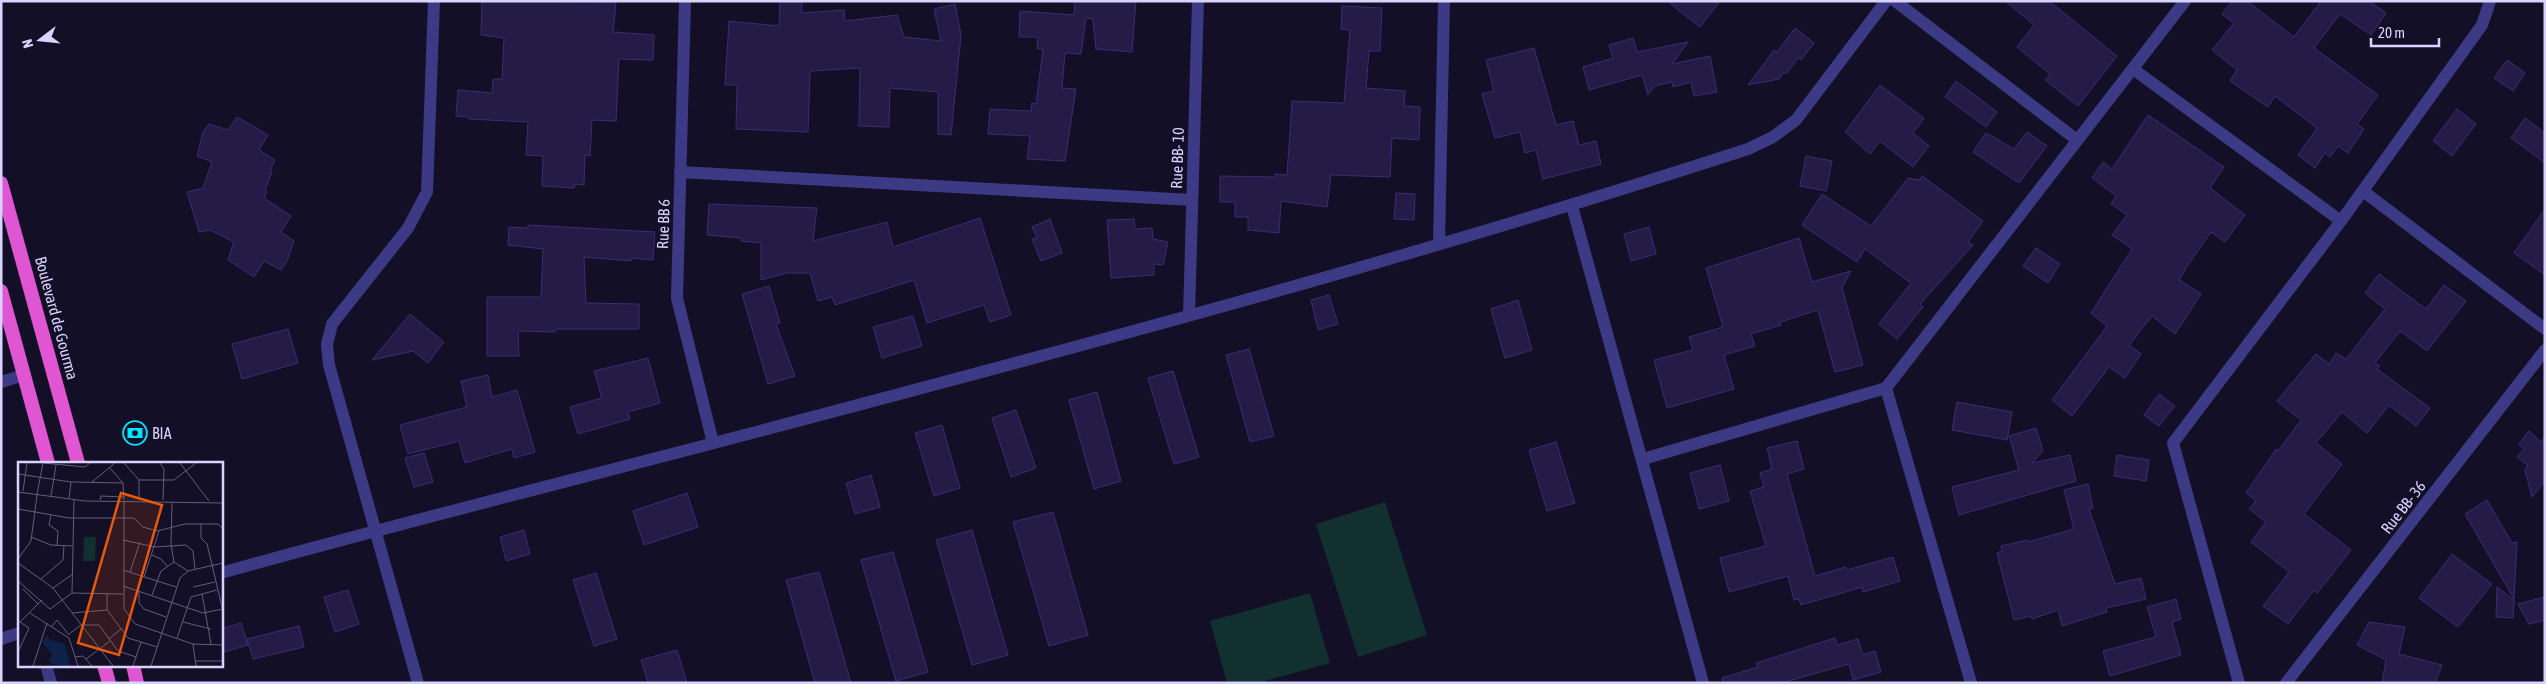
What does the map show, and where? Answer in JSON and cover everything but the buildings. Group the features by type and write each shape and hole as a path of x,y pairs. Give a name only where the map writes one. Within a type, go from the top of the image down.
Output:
{"highway":[{"name":"Boulevard de Gourma","path":"1,183 78,462"},
{"path":"1,291 48,462"},
{"path":"104,666 109,683"},
{"path":"133,666 137,683"}],"street":[{"path":"418,683 329,365 327,344 332,324 408,228 427,192 434,1"},
{"name":"Rue BB 6","path":"685,1 677,298 713,443"},
{"name":"Rue BB- 10","path":"1189,315 1198,1"},
{"path":"1439,243 1444,1"},
{"path":"222,572 376,529 713,443 1189,315 1572,206 1748,149 1773,137 1796,120 1886,1"},
{"path":"1895,1 2078,140"},
{"path":"1643,459 1886,388 2185,1"},
{"path":"2239,683 2173,443 2363,191 2482,25 2490,1"},
{"path":"2133,69 2341,221"},
{"path":"680,172 1192,200"},
{"path":"2363,191 2545,329"},
{"path":"1572,206 1643,459 1702,683"},
{"name":"Rue BB- 36","path":"2286,683 2545,350"},
{"path":"1,382 24,376"},
{"path":"1886,388 1971,683"},
{"path":"1,639 18,633"},
{"path":"46,666 51,683"}],"green space":[{"path":"1385,502 1427,635 1358,657 1316,524"},
{"path":"1310,593 1330,663 1257,683 1227,683 1210,621"}],"place":[{"name":"BIA","path":"135,433"}]}
